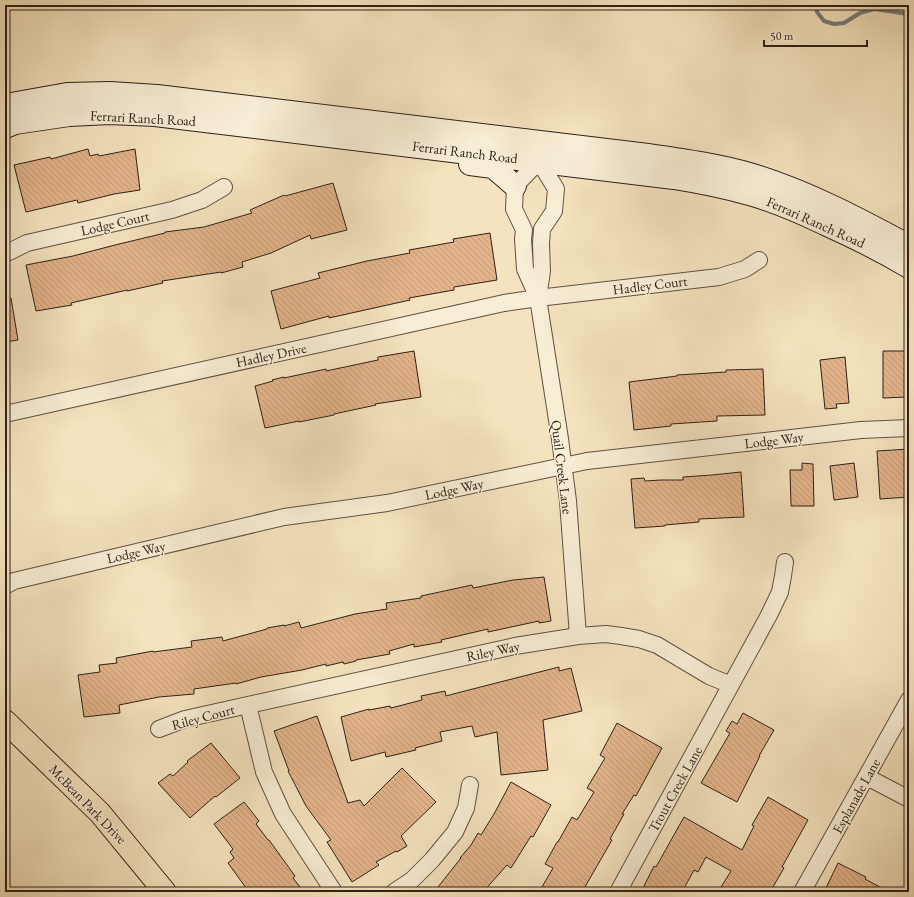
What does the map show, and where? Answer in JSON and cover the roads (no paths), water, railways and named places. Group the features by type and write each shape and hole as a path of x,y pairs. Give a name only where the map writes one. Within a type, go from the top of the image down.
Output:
{"main road":[{"name":"Ferrari Ranch Road","path":"5,106 67,94 110,93 157,96 540,151 706,183 749,194 790,207 864,242 909,267"},
{"name":"Ferrari Ranch Road","path":"5,127 16,123 69,115 110,113 155,115 330,136 678,159 753,175 798,191 852,216 909,246"},
{"path":"330,136 410,156 493,168 515,186"},
{"name":"McBean Park Drive","path":"5,721 100,813 165,892"}],"street":[{"path":"538,298 525,269 523,239 524,230 514,209 515,186 540,151"},
{"path":"538,298 542,271 542,230 554,211 556,189 540,151"},
{"name":"Lodge Court","path":"5,254 27,243 172,210 202,200 224,187"},
{"path":"524,230 542,230"},
{"name":"Hadley Court","path":"538,298 719,277 745,269 759,260"},
{"name":"Hadley Drive","path":"5,414 504,303 538,298"},
{"name":"Quail Creek Lane","path":"538,298 568,501 578,636"},
{"name":"Lodge Way","path":"5,586 14,581 284,517 387,503 587,461 861,430 909,428"},
{"name":"Trout Creek Lane","path":"618,892 769,615 780,592 785,562"},
{"name":"Riley Way","path":"248,705 515,646 578,636 606,634 645,641 657,645 709,676 731,685"},
{"name":"Esplanade Lane","path":"802,892 909,700"},
{"path":"248,705 264,772 283,814 334,892"},
{"name":"Riley Court","path":"159,729 185,719 248,705"},
{"path":"867,777 909,799"},
{"path":"394,892 412,880 432,860 455,832 466,808 470,785"}],"waterway":[{"path":"815,5 817,12 824,21 834,24 844,23 860,13 874,9 909,14"}]}
